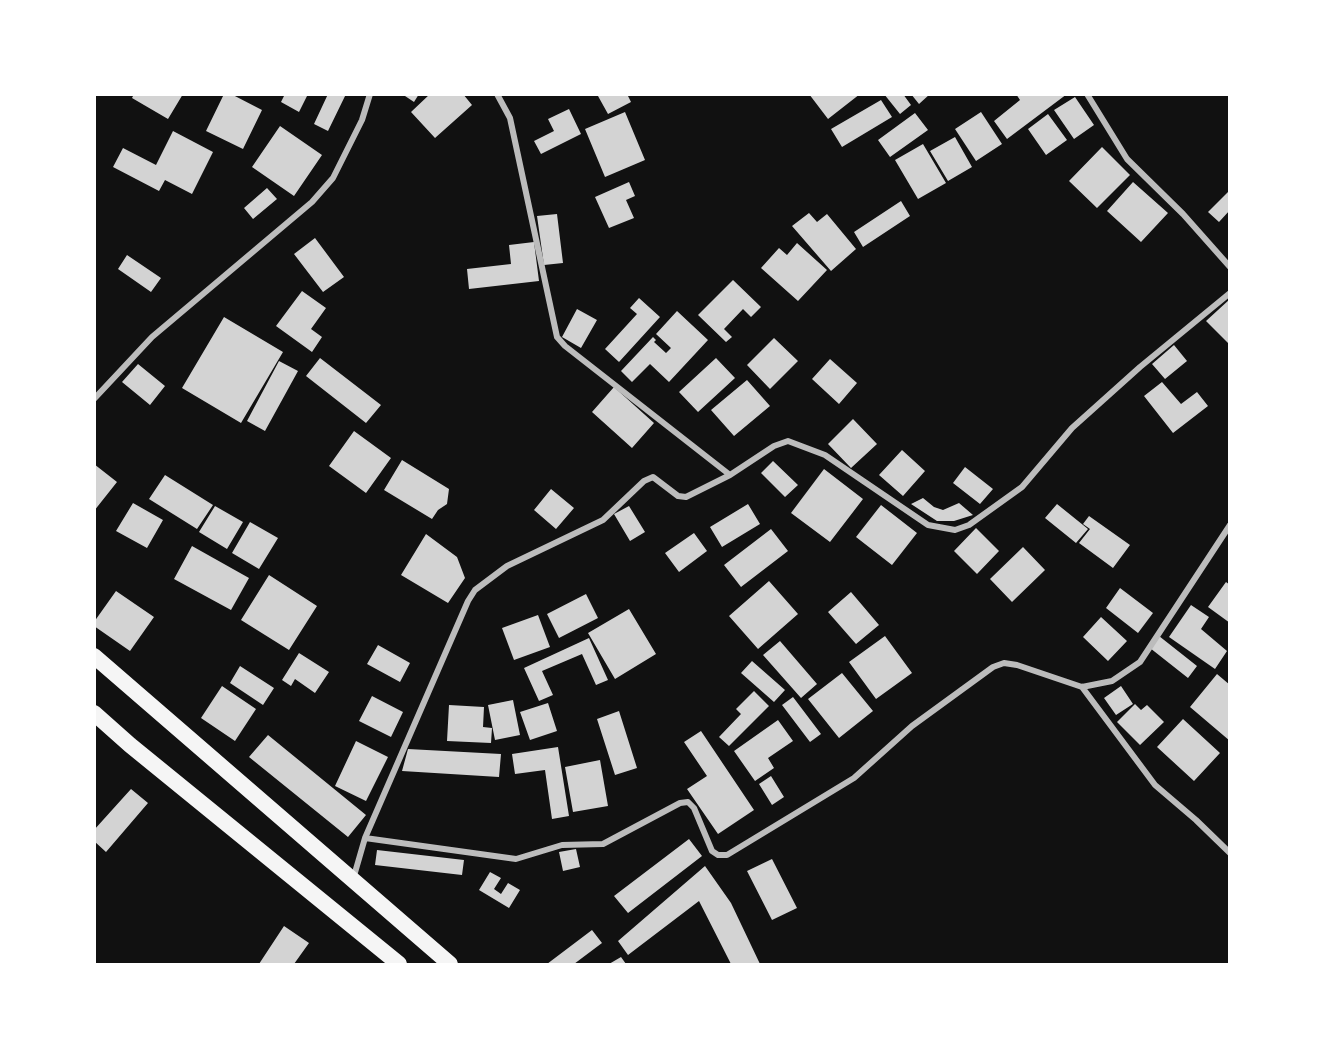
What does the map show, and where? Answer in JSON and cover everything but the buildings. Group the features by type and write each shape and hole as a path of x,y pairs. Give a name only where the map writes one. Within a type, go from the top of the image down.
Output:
{"highway":[{"path":"94,656 352,883 450,964"},
{"path":"94,713 130,745 399,964"}],"street":[{"path":"94,399 152,337 312,202 333,178 362,120 370,94"},
{"path":"497,94 510,118 557,337 565,346 730,476"},
{"path":"1087,94 1127,159 1183,214 1230,267"},
{"path":"352,883 365,838 475,590 507,566 603,520 645,481 653,477 678,496 686,497 730,476 774,446 788,441 825,455 928,525 955,530 969,525 1022,487 1072,428 1140,367 1230,293"},
{"path":"365,838 516,859 562,845 603,844 680,803 688,802 694,808 712,851 718,855 727,855 854,778 912,726 993,668 1004,663 1017,665 1082,687 1113,681 1140,662 1230,525"},
{"path":"1082,687 1155,785 1230,853"}]}
